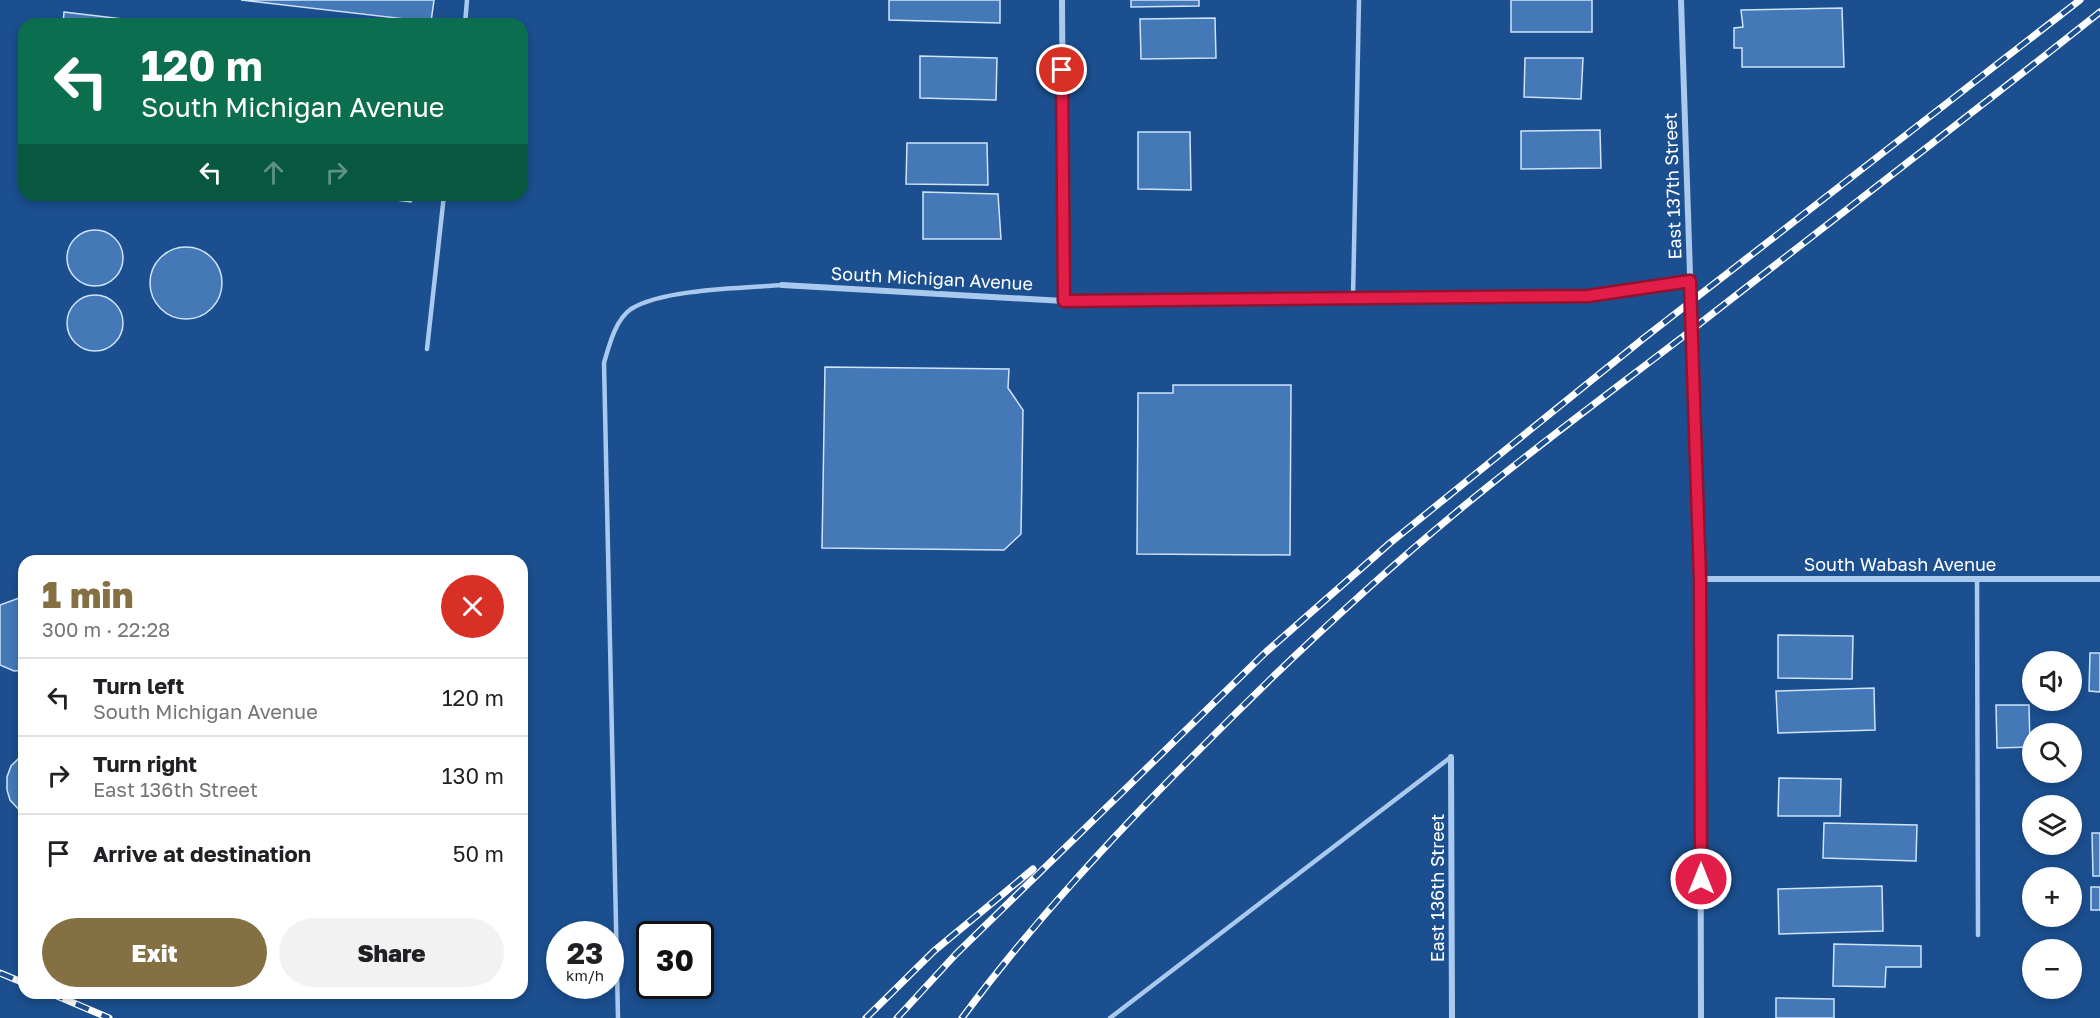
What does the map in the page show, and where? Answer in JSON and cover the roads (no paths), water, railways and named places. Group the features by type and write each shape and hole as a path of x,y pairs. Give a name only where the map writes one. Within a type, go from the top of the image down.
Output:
{"street":[{"path":"1062,0 1064,301"},
{"name":"East 137th Street","path":"1681,0 1700,579 1701,1018"},
{"name":"South Michigan Avenue","path":"782,285 1064,301 1588,296 1690,281"},
{"name":"South Wabash Avenue","path":"1700,579 2100,579"},
{"name":"East 136th Street","path":"1451,757 1452,1018"}],"lane":[{"path":"466,18 467,0"},
{"path":"1353,298 1359,0"},
{"path":"427,349 443,201"},
{"path":"618,1018 604,363 614,332 629,310 656,300 707,291 782,285"},
{"path":"1977,579 1978,935"},
{"path":"1110,1018 1451,757"}],"railway":[{"path":"897,1018 956,954 1266,652 1390,543 1644,338 2080,0"},
{"path":"962,1018 989,982 1076,879 1137,813 1326,626 1392,567 1516,464 2100,12"},
{"path":"866,1018 934,951 1033,869"},
{"path":"0,973 18,980"},
{"path":"64,999 109,1018"}]}
